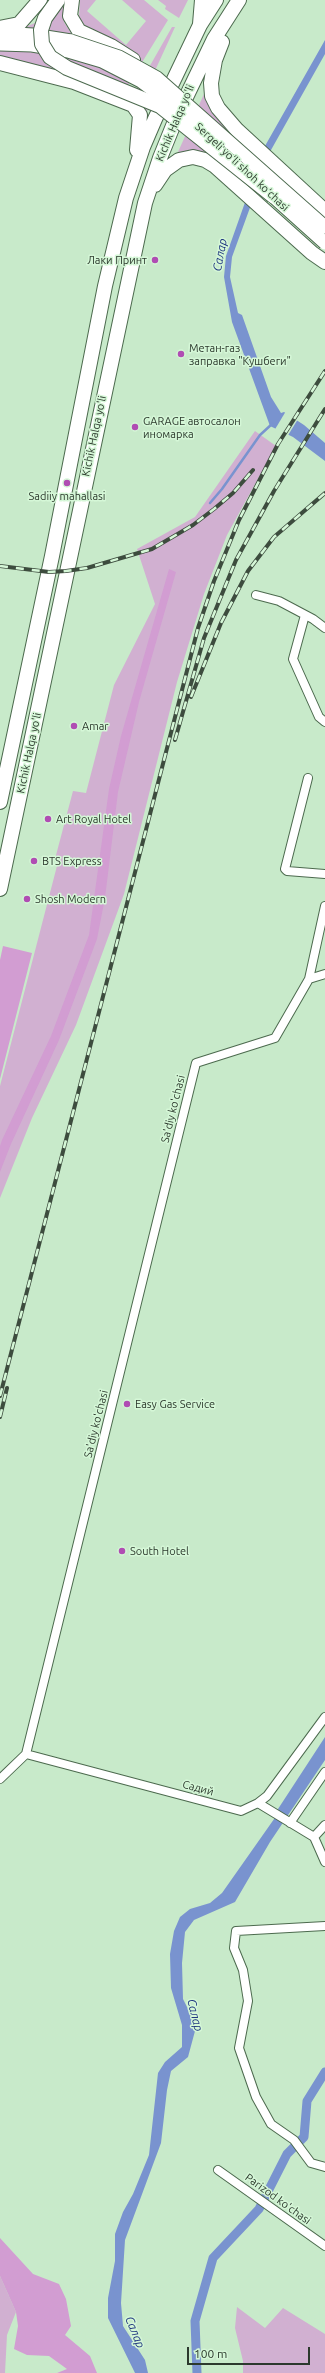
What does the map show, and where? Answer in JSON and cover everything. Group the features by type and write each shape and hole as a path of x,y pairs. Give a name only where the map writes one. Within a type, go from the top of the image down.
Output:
{"highway":[{"path":"0,28 19,24 40,0"},
{"path":"58,0 45,18 41,30 42,44 50,57 67,68 160,106 273,196"},
{"path":"72,0 70,12 74,42 118,50 145,70"},
{"path":"200,25 202,0"},
{"name":"Kichik Halqa yo'li","path":"0,802 105,286 135,170 152,126 200,25 216,0"},
{"path":"240,0 216,56 211,88 220,111 246,138 325,211"},
{"name":"Kichik Halqa yo'li","path":"0,889 5,843 145,203 160,158 183,103 214,39 240,0"},
{"path":"0,63 74,82 133,105 139,110 141,119 135,170"},
{"path":"145,203 160,177 179,160 198,158 218,169 312,254 325,262"},
{"path":"70,464 88,468"}],"main road":[{"name":"Sergeli yo‘li shoh ko‘chasi","path":"0,33 33,35 74,42 150,87 196,125 325,243"},
{"name":"Sergeli yo‘li shoh ko‘chasi","path":"0,44 37,46 74,42"},
{"name":"Sergeli yo‘li shoh ko‘chasi","path":"145,70 179,97 325,227"}],"street":[{"path":"256,595 279,601 325,628"},
{"path":"305,615 293,659 319,717 325,722"},
{"path":"308,778 285,869 287,871 325,874"},
{"path":"325,906 309,979 325,974"},
{"name":"Sa'diy ko'chasi","path":"26,1754 196,1063 274,1038 309,979"},
{"name":"Садий","path":"26,1754 241,1811 258,1803 273,1788 325,1717"},
{"path":"0,1779 26,1754"},
{"path":"289,1822 325,1772"},
{"path":"258,1803 314,1837 325,1862"},
{"path":"314,1837 325,1825"},
{"path":"325,1926 236,1931 234,1948 243,1970 248,2001 239,2048 256,2097 271,2124 294,2140 311,2163 325,2167"},
{"name":"Parizod ko'chasi","path":"218,2170 261,2199 325,2246"}],"shaded area":[{"path":"80,0 96,0 87,11 126,45 146,21 122,0 144,0 168,20 122,95 0,57 0,50 55,54 96,66 121,77 79,17"},
{"path":"158,0 188,0 179,18 165,9 166,6"},
{"path":"63,5 64,22 73,36 21,29 37,22"},
{"path":"172,27 175,27 153,75 147,112 144,106 131,99"},
{"path":"204,94 207,101 242,142 222,164 191,151 178,152"},
{"path":"255,431 276,446 227,535 204,594 177,682 124,894 76,1025 32,1118 0,1198 0,1086 58,862 55,859 73,791 86,793 114,685 155,604 137,549 195,517"},
{"path":"169,569 176,572 139,702 118,792 105,898 97,939 59,1040 11,1144 0,1172 0,1146 2,1140 51,1036 89,935 109,789 121,736"},
{"path":"3,946 32,953 0,1079 0,960"},
{"path":"0,2238 33,2274 59,2284 66,2299 71,2326 65,2335 90,2356 97,2373 57,2373 67,2369 49,2356 27,2355 14,2349 18,2326 16,2312 0,2276"},
{"path":"0,2276 16,2312 7,2335 5,2373 0,2373"},
{"path":"237,2307 265,2328 283,2308 325,2334 325,2373 243,2373 243,2361 235,2328"}],"water":[{"name":"Салар","path":"325,40 325,54 271,150 232,257 230,277 238,313 242,315 271,397 281,413 284,412 304,425 325,443 325,461 293,437 270,426 232,322 224,277 226,256 265,146"},
{"name":"Салар","path":"325,1737 325,1760 270,1842 235,1902 194,1920 185,1932 182,1963 183,1999 193,2019 195,2031 188,2057 171,2071 167,2090 161,2143 125,2240 121,2303 123,2326 145,2360 148,2373 135,2373 108,2318 108,2298 115,2261 115,2234 123,2212 133,2194 149,2155 158,2073 165,2062 182,2047 182,2025 171,1988 170,1954 174,1931 180,1917 190,1909 210,1903 222,1893 279,1812 278,1809"}],"pier":[{"path":"286,411 298,419 287,437 274,431"}],"waterway":[{"path":"210,503 222,489 260,435 272,424"},
{"name":"Салар","path":"197,2373 195,2321 213,2258 259,2209 287,2154 304,2137 307,2101 325,2072"}],"railway":[{"path":"0,1396 198,628 214,581 239,520 278,444 325,371"},
{"path":"175,740 204,638 236,560 274,491 325,409"},
{"path":"0,566 49,572 66,571 87,568 152,549 193,525 214,509 233,493 253,470"},
{"path":"191,697 221,623 248,571 274,537 325,493"},
{"path":"0,1417 7,1388"}],"place":[{"name":"Лаки Принт","path":"155,260"},
{"name":"Метан-газ заправка \"Кушбеги\"","path":"181,354"},
{"name":"GARAGE автосалон иномарка","path":"135,427"},
{"name":"Sadiiy mahallasi","path":"67,483"},
{"name":"Amar","path":"74,726"},
{"name":"Art Royal Hotel","path":"48,819"},
{"name":"BTS Express","path":"34,861"},
{"name":"Shosh Modern","path":"27,899"},
{"name":"Easy Gas Service","path":"127,1404"},
{"name":"South Hotel","path":"122,1551"}]}
